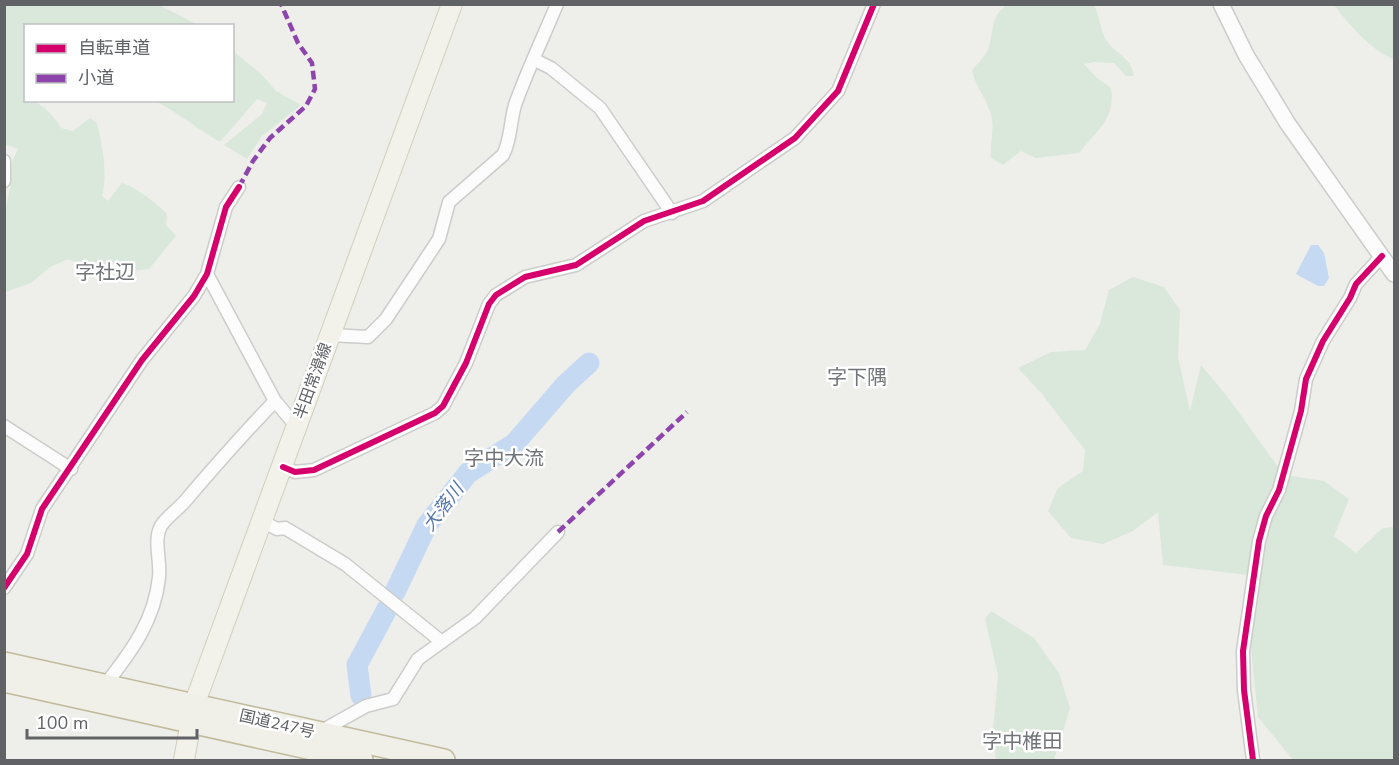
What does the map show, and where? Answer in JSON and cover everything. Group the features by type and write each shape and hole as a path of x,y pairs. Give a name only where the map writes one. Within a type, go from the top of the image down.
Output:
{"highway":[{"name":"国道247号","path":"4,663 105,686 192,714 362,760"},
{"name":"国道247号","path":"4,681 95,699 323,734 444,760"}],"main road":[{"name":"半田常滑線","path":"184,760 192,714 452,4"}],"street":[{"path":"330,334 368,338 386,319 439,239 449,202 503,155 508,146 510,122 557,4"},
{"path":"283,467 295,472 315,470 435,413 443,406 466,363 489,304 504,288 525,277 576,264 634,226 710,197 780,150 809,125 838,91 874,4"},
{"path":"1221,4 1270,96 1395,274"},
{"path":"535,60 551,68 600,108 672,213"},
{"path":"4,161 4,181"},
{"path":"4,588 27,554 42,509 142,360 194,296 207,274 226,207 239,187"},
{"path":"1253,760 1244,690 1243,651 1259,541 1266,516 1279,490 1301,411 1306,379 1323,341 1350,298 1356,284 1382,256"},
{"path":"207,274 275,401 297,427"},
{"path":"105,686 136,645 153,610 159,576 158,535 161,525 186,500 219,459 275,401"},
{"path":"4,426 71,469"},
{"path":"262,521 277,529 285,528 345,564 442,642"},
{"path":"323,734 325,729 366,706 393,699 418,659 486,609 558,532"}],"green space":[{"path":"1008,4 1093,4 1106,40 1127,61 1134,76 1126,76 1114,63 1084,64 1097,78 1111,88 1111,108 1104,124 1079,153 1036,158 1021,151 1003,165 991,158 992,119 972,70 988,50 998,14"},
{"path":"5,5 159,5 196,24 24,24 24,102 34,102 41,106 51,114 61,128 73,131 90,118 97,123 104,168 102,196 108,201 122,183 140,192 167,214 166,225 176,236 149,269 131,271 119,263 89,267 68,259 50,267 31,283 5,292 5,211 11,184 12,162 18,149 5,144"},
{"path":"1334,5 1394,5 1394,60 1361,36"},
{"path":"234,52 262,75 276,91 301,105 262,136 247,159 224,145 262,114 267,103 257,99 220,142 157,102 234,102"},
{"path":"1133,277 1164,287 1180,310 1178,357 1190,411 1201,365 1227,396 1278,467 1291,476 1324,481 1349,499 1334,536 1356,553 1383,528 1394,527 1394,760 1293,760 1258,717 1248,621 1257,576 1163,565 1158,512 1133,531 1103,544 1071,538 1048,511 1058,488 1083,471 1085,450 1042,394 1018,368 1051,352 1085,350 1100,324 1109,290"},
{"path":"991,611 1034,638 1059,673 1070,708 1054,760 996,760 993,730 998,675 985,619"}],"water":[{"path":"1311,245 1318,245 1324,253 1329,278 1324,286 1318,286 1296,274"}],"waterway":[{"name":"大落川","path":"395,592 427,525 468,473 514,444 566,384 589,363"},
{"name":"大落川","path":"361,696 357,665 387,609"}],"marked path":[{"path":"239,187 253,161 270,138 306,106 315,89 312,63 298,43 281,4"},
{"path":"558,532 687,412"}],"cycle path":[{"path":"283,467 295,472 314,470 435,413 443,406 466,363 489,304 496,295 525,277 576,265 644,221 703,201 795,138 838,91 874,4"},
{"path":"4,588 27,554 42,509 142,360 194,296 207,274 226,207 239,187"},
{"path":"1253,760 1244,690 1243,651 1259,541 1266,516 1279,490 1301,411 1306,379 1323,341 1350,298 1356,284 1382,256"}],"district":[{"name":"字社辺","path":"105,272"},
{"name":"字下隅","path":"857,377"},
{"name":"字中大流","path":"504,458"},
{"name":"字中椎田","path":"1022,741"}]}
